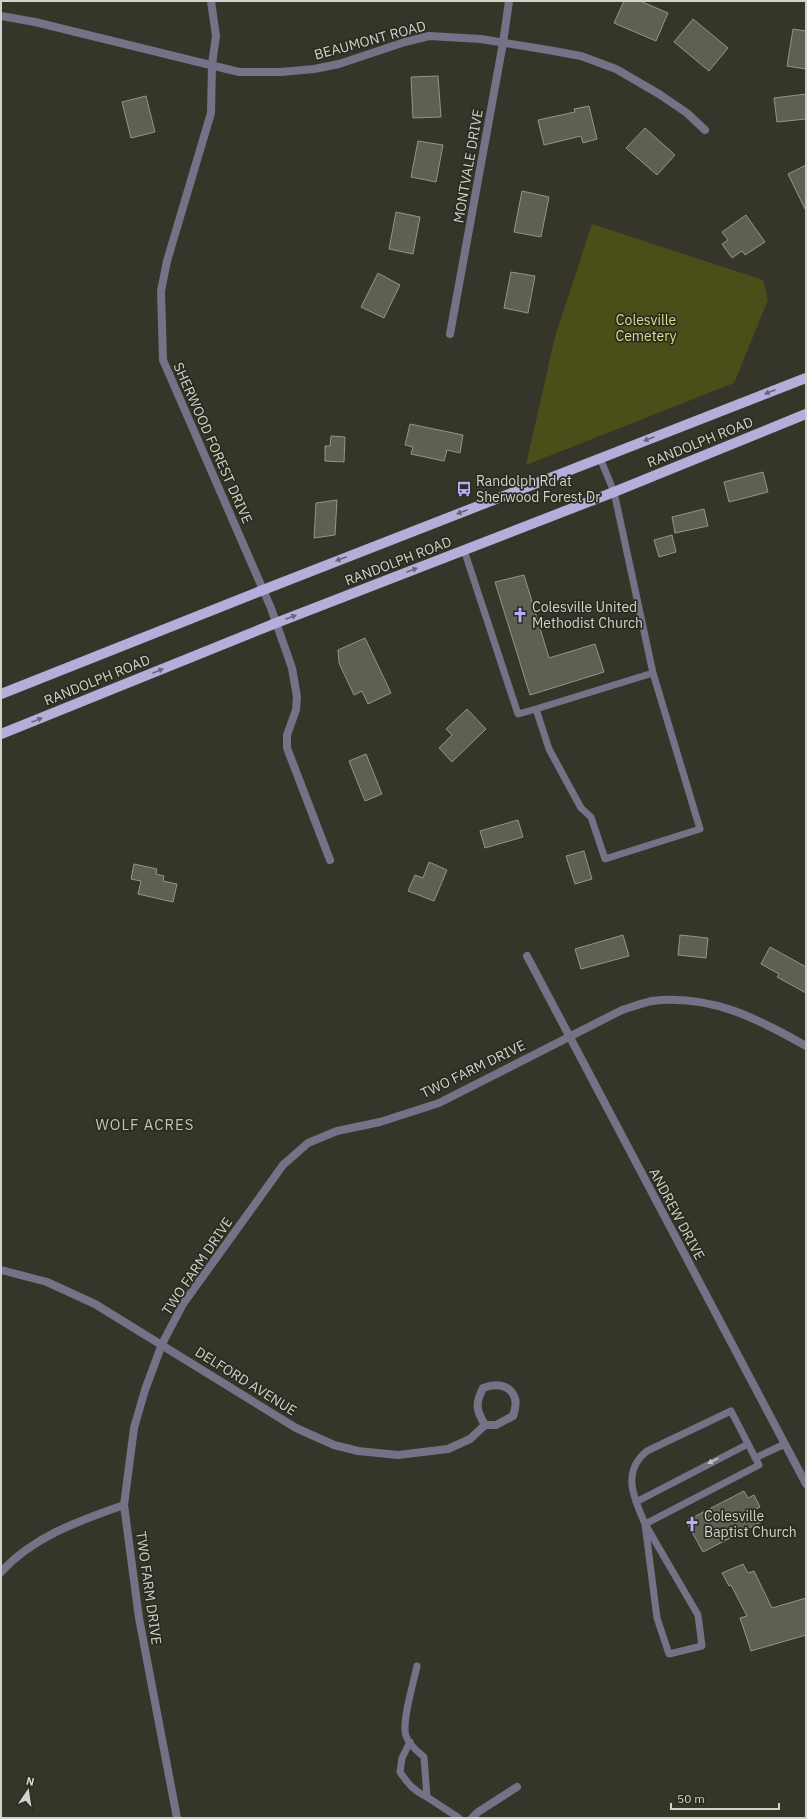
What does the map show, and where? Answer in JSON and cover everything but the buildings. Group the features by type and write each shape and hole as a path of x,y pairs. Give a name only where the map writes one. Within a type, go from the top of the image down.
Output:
{"main road":[{"name":"RANDOLPH ROAD","path":"1,694 806,378"},
{"name":"RANDOLPH ROAD","path":"1,734 276,623 614,492 806,414"}],"street":[{"name":"SHERWOOD FOREST DRIVE","path":"211,1 216,36 212,64 211,113 167,261 161,291 163,360 263,590 292,668 297,697 296,710 287,735 287,748 330,860"},
{"name":"MONTVALE DRIVE","path":"450,334 503,43 509,1"},
{"name":"BEAUMONT ROAD","path":"1,16 35,22 212,64 239,72 281,72 314,69 339,64 405,42 429,36 455,37 503,43 581,56 616,69 688,113 705,130"},
{"name":"ANDREW DRIVE","path":"527,956 568,1037 806,1484"},
{"name":"TWO FARM DRIVE","path":"178,1818 139,1618 124,1505 134,1428 144,1390 162,1344 183,1304 283,1165 308,1144 337,1131 380,1122 439,1103 622,1010 651,1001 679,1000 718,1005 767,1024 806,1046"},
{"name":"DELFORD AVENUE","path":"1,1270 47,1282 96,1304 296,1428 334,1445 358,1451 398,1455 448,1449 470,1439 484,1425"},
{"path":"494,1384 505,1386 513,1395 516,1406 513,1416 496,1424 484,1425 477,1412 478,1399 483,1388 494,1384"},
{"path":"1,1572 42,1538 71,1524 124,1505"},
{"path":"472,1818 478,1812 517,1787"}],"lane":[{"path":"536,709 549,750 581,808 591,817 605,860 700,829 653,673 614,492 600,458"},
{"path":"464,550 518,714 653,673"},
{"path":"645,1524 657,1618 669,1654 702,1646 698,1615 645,1524 631,1489 633,1473 639,1457 647,1451 731,1410 759,1465 645,1524"},
{"path":"636,1502 748,1444"},
{"path":"755,1458 785,1444"},
{"path":"418,1666 406,1714 406,1736 414,1748 424,1757 427,1796"},
{"path":"410,1742 402,1758 400,1772 416,1792 427,1796 459,1818"}],"green space":[{"name":"Colesville Cemetery","path":"592,224 763,280 768,300 734,383 526,465 555,337"}],"place":[{"name":"Randolph Rd at Sherwood Forest Dr","path":"464,489"},
{"name":"Colesville United Methodist Church","path":"520,615"},
{"name":"Colesville Baptist Church","path":"692,1524"}],"district":[{"name":"WOLF ACRES","path":"145,1125"}]}
